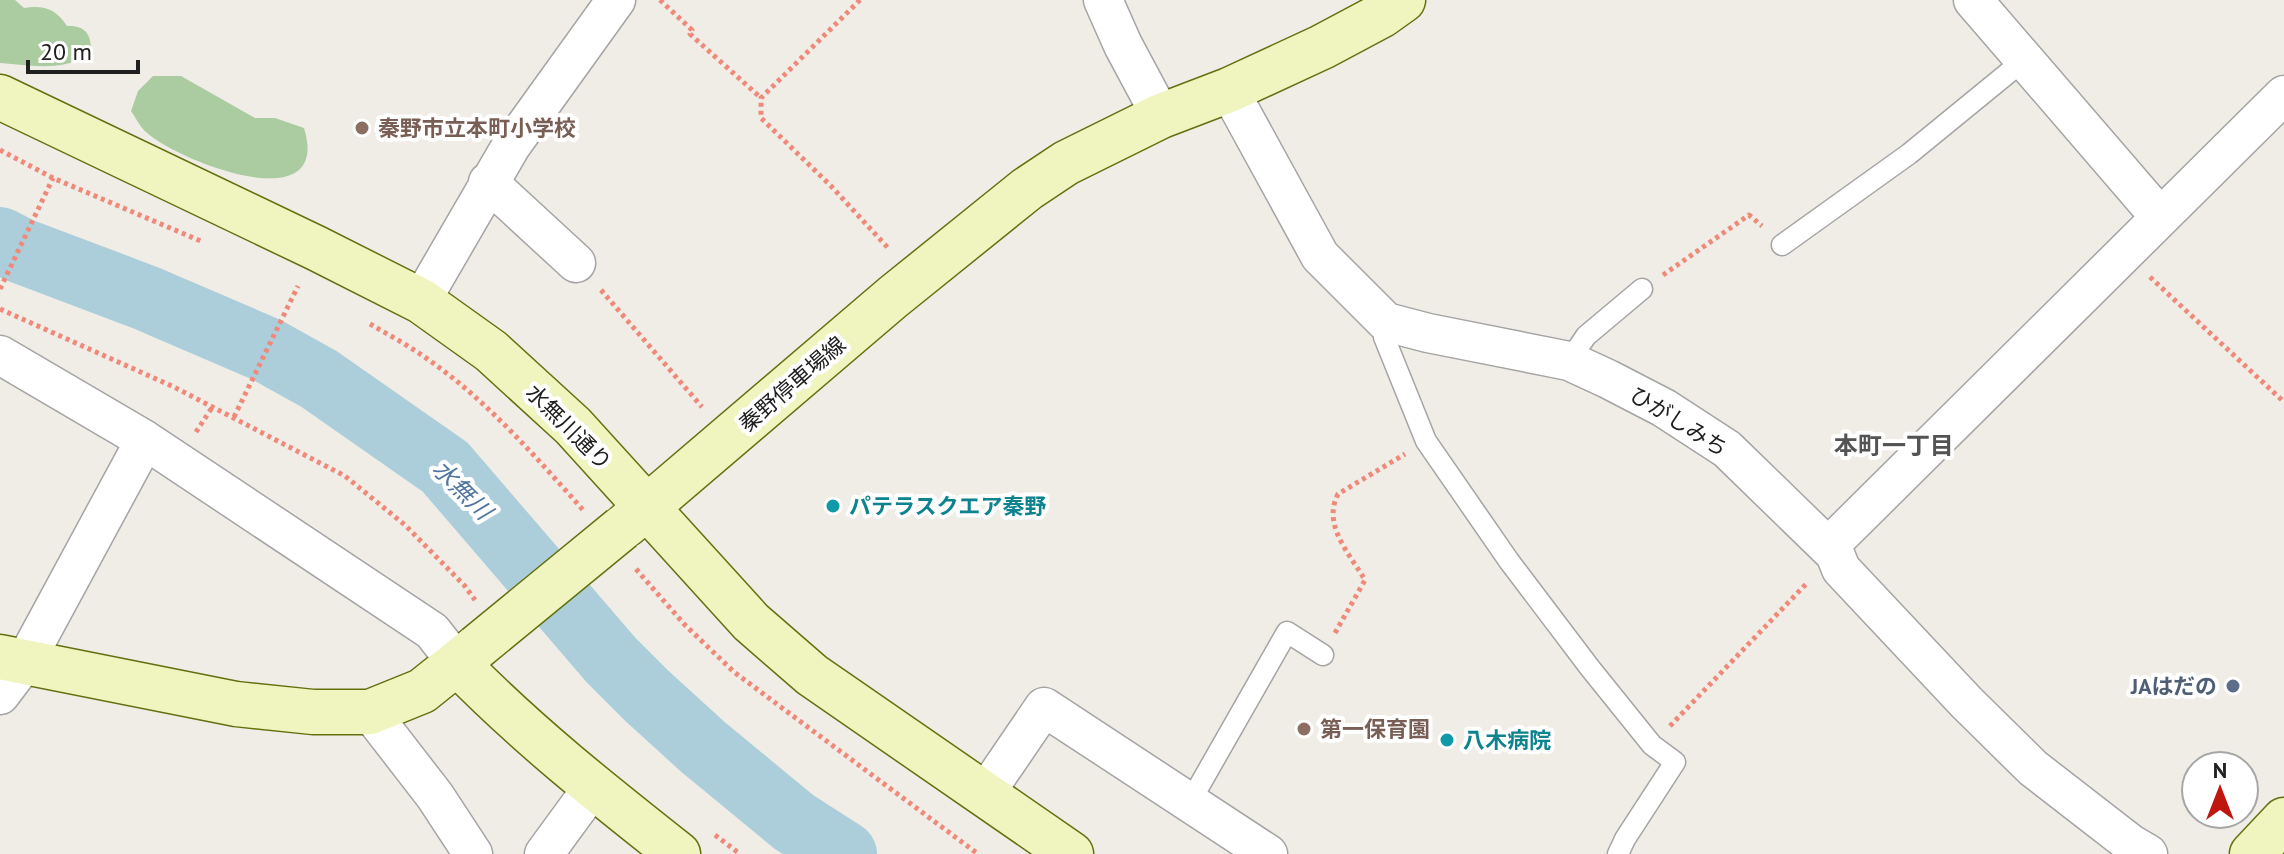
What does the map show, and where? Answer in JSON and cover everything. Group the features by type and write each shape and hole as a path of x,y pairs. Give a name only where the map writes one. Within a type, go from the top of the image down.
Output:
{"street":[{"path":"421,301 511,146 616,0"},
{"path":"1103,0 1161,116"},
{"name":"秦野停車場線","path":"370,712 422,691 468,656 893,297 1027,189 1066,163 1161,116 1229,90 1322,47 1382,15 1403,0"},
{"path":"1973,0 2160,217"},
{"path":"1229,90 1320,256 1386,322"},
{"path":"1832,550 2284,95"},
{"name":"水無川通り","path":"0,97 421,301 491,351 573,426 634,518 812,675 1071,854"},
{"path":"488,182 576,263"},
{"name":"ひがしみち","path":"1386,322 1569,361 1664,408 1727,449 1832,550 1841,569 2033,768 2148,854"},
{"path":"0,355 145,440 468,656 498,705 593,787 678,854"},
{"path":"145,440 8,671 236,704 313,712 370,712 435,796 473,854"},
{"path":"984,795 1044,707 1268,854"},
{"path":"544,854 593,787"},
{"path":"2252,854 2284,820"}],"lane":[{"path":"1782,245 1909,154 2024,60"},
{"path":"1569,361 1586,336 1642,289"},
{"path":"1386,322 1384,337 1426,441 1509,561 1652,745 1675,762 1618,854"},
{"path":"1190,802 1287,632 1323,655"}],"path":[{"path":"660,0 692,30 690,34 761,98"},
{"path":"860,0 761,98 761,118 831,186 897,258"},
{"path":"0,150 53,178 206,243"},
{"path":"0,289 53,178"},
{"path":"1642,289 1749,215 1782,245"},
{"path":"2124,254 2284,402"},
{"path":"285,279 311,292"},
{"path":"234,417 298,286"},
{"path":"606,295 710,416"},
{"path":"0,309 213,406 196,432"},
{"path":"359,319 425,357 525,446"},
{"path":"1323,655 1365,580 1331,519 1332,505 1338,494 1426,441"},
{"path":"1652,745 1832,550"}],"green space":[{"path":"0,0 15,0 24,8 49,10 67,26 84,30 89,37 91,55 58,65 0,63"},
{"path":"153,76 181,76 255,118 275,118 304,128 307,156 296,172 275,178 248,176 188,157 144,130 131,111 138,91"}],"waterway":[{"name":"水無川","path":"0,240 267,350 319,379 445,467 611,660 647,696 794,822 844,854"}],"place":[{"name":"秦野市立本町小学校","path":"362,128"},
{"name":"パテラスクエア秦野","path":"833,506"},
{"name":"JAはだの","path":"2233,686"},
{"name":"第一保育園","path":"1304,729"},
{"name":"八木病院","path":"1447,740"}],"district":[{"name":"本町一丁目","path":"1894,446"}]}
